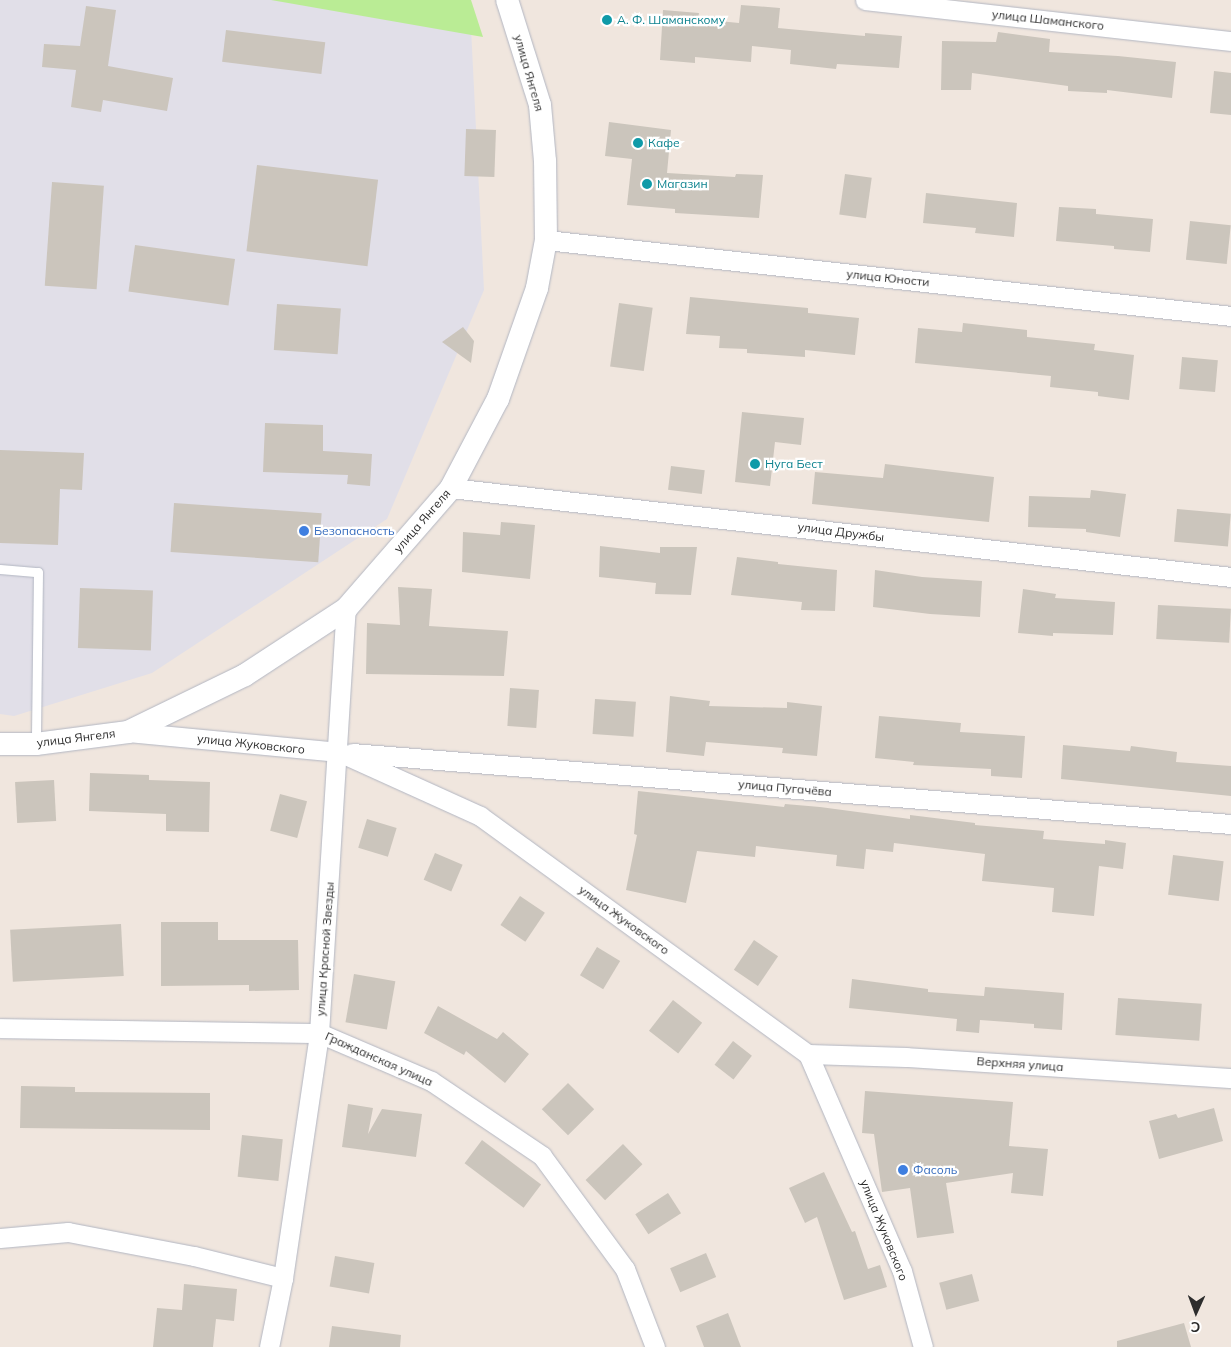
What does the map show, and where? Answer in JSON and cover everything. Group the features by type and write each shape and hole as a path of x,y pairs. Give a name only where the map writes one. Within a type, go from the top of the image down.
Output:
{"street":[{"name":"улица Янгеля","path":"0,744 36,744 128,732 245,675 346,608 451,488 498,399 537,288 546,240 546,161 540,105 507,0"},
{"name":"улица Шаманского","path":"865,0 1231,41"},
{"name":"улица Юности","path":"546,240 1231,316"},
{"name":"улица Дружбы","path":"451,488 1231,577"},
{"name":"улица Красной Звезды","path":"269,1347 283,1278 319,1033 339,752 346,608"},
{"name":"улица Жуковского","path":"128,732 339,752 480,816 808,1054 902,1271 923,1347"},
{"name":"улица Пугачёва","path":"339,752 1231,824"},
{"name":"Гражданская улица","path":"0,1028 319,1033 431,1081 542,1156 625,1269 655,1347"},
{"name":"Верхняя улица","path":"808,1054 906,1057 1231,1078"},
{"path":"0,1238 68,1232 194,1256 283,1278"}],"lane":[{"path":"0,569 38,572 36,744"}],"shaded area":[{"path":"0,0 442,0 471,28 484,290 387,519 152,673 14,716 0,714"}],"green space":[{"path":"271,0 471,0 483,37"}],"building":[{"path":"741,5 780,8 778,28 865,36 865,33 902,36 899,68 837,64 836,69 790,64 791,50 752,46 751,62 695,57 695,63 660,60 663,10 699,13 698,19 739,23"},
{"path":"86,6 116,10 108,66 173,78 167,111 103,100 101,112 71,107 76,70 42,67 44,44 80,46"},
{"path":"226,30 325,42 321,74 222,62"},
{"path":"998,32 1050,39 1049,52 1176,62 1172,98 1107,90 1107,93 1068,91 1068,86 972,73 971,90 941,90 942,41 996,42"},
{"path":"1214,71 1231,73 1231,115 1210,113"},
{"path":"609,122 671,130 667,173 735,177 736,174 763,175 759,218 675,213 675,209 627,205 632,159 605,156"},
{"path":"466,129 496,130 494,177 464,176"},
{"path":"257,165 378,180 367,266 246,251"},
{"path":"845,174 872,178 866,218 839,215"},
{"path":"52,182 104,186 97,289 45,286"},
{"path":"926,193 1017,203 1014,237 975,233 976,228 923,223"},
{"path":"1059,207 1096,209 1096,214 1153,219 1150,252 1114,249 1114,246 1056,241"},
{"path":"1190,221 1231,225 1227,264 1186,260"},
{"path":"135,245 235,259 228,306 128,292"},
{"path":"690,297 808,308 808,313 859,318 855,355 805,350 805,357 747,353 747,349 719,348 720,336 686,334"},
{"path":"619,303 653,308 644,371 610,366"},
{"path":"277,304 341,308 338,354 274,350"},
{"path":"963,323 1027,330 1027,337 1095,344 1094,350 1134,355 1129,400 1098,396 1098,392 1050,387 1051,376 915,363 918,328 962,332"},
{"path":"463,327 474,341 471,363 442,342"},
{"path":"1182,357 1218,360 1215,392 1179,389"},
{"name":"Нуга Бест","path":"742,412 804,418 801,445 775,442 770,486 735,482"},
{"path":"265,423 323,425 323,451 372,454 370,486 347,484 348,475 263,472"},
{"path":"0,450 84,453 82,490 60,489 58,545 0,543"},
{"path":"885,464 994,477 989,522 812,504 815,472 883,478"},
{"path":"671,466 705,470 702,494 668,490"},
{"path":"1091,490 1126,494 1120,537 1086,532 1086,529 1028,527 1029,496 1090,498"},
{"path":"174,503 322,513 318,562 171,552"},
{"path":"1177,509 1231,514 1228,547 1174,542"},
{"path":"501,522 535,525 530,579 462,572 463,532 500,535"},
{"path":"600,546 660,553 660,547 697,547 691,595 655,594 656,583 599,577"},
{"path":"737,557 778,562 778,564 837,570 835,611 801,610 802,602 731,595"},
{"path":"875,570 922,577 982,581 980,617 930,614 873,607"},
{"path":"398,587 432,589 429,626 508,631 504,676 366,674 367,623 400,625"},
{"path":"80,588 153,591 151,651 78,648"},
{"path":"1023,589 1056,594 1055,598 1115,602 1113,635 1053,633 1053,636 1018,633"},
{"path":"1158,605 1231,609 1229,643 1156,639"},
{"path":"510,688 539,690 536,728 507,726"},
{"path":"670,696 710,701 709,706 787,708 787,702 822,706 817,756 782,753 783,748 706,742 704,756 666,752"},
{"path":"595,699 636,702 633,737 593,734"},
{"path":"879,716 961,723 960,732 1025,736 1022,778 991,776 991,769 913,765 914,762 875,758"},
{"path":"1063,745 1130,751 1131,746 1177,752 1176,762 1231,766 1231,796 1061,779"},
{"path":"90,773 149,775 149,780 210,782 209,832 166,831 166,814 89,811"},
{"path":"54,780 56,821 17,823 15,782"},
{"path":"638,791 784,807 785,804 820,807 910,819 910,815 975,823 975,825 1044,831 1043,839 1105,844 1105,840 1126,843 1123,869 1099,866 1094,916 1052,912 1054,888 982,881 985,854 894,843 893,852 866,849 864,869 836,866 837,855 756,846 755,857 697,851 686,903 626,890 637,835 634,834"},
{"path":"280,794 307,801 297,838 270,831"},
{"path":"367,819 397,828 388,857 358,848"},
{"path":"435,853 463,865 451,891 424,880"},
{"path":"1173,855 1224,861 1219,901 1168,895"},
{"path":"520,896 545,913 525,942 500,925"},
{"path":"161,922 218,922 218,940 298,940 299,990 249,991 249,985 161,986"},
{"path":"121,924 124,976 13,982 10,930"},
{"path":"754,940 778,956 758,986 734,970"},
{"path":"597,947 620,961 603,989 580,975"},
{"path":"354,974 395,981 387,1030 345,1022"},
{"path":"852,979 928,989 928,992 984,996 985,987 1064,993 1062,1030 1034,1028 1034,1024 980,1020 979,1033 956,1031 957,1019 849,1008"},
{"path":"1118,998 1202,1004 1199,1041 1115,1035"},
{"path":"673,1000 702,1023 678,1054 649,1031"},
{"path":"438,1006 497,1039 503,1032 529,1054 505,1083 466,1051 464,1055 424,1033"},
{"path":"733,1041 752,1056 733,1079 715,1065"},
{"path":"568,1083 594,1109 568,1135 542,1109"},
{"path":"21,1086 75,1087 75,1092 210,1093 210,1130 20,1128"},
{"path":"865,1091 1013,1102 1009,1146 1048,1149 1043,1196 1011,1193 1013,1173 946,1183 954,1233 917,1238 910,1188 882,1192 874,1134 862,1133"},
{"path":"348,1104 373,1108 368,1134 382,1109 422,1114 416,1157 342,1147"},
{"path":"1214,1108 1223,1141 1159,1159 1149,1121 1176,1114 1178,1118"},
{"path":"242,1135 283,1139 278,1181 238,1177"},
{"path":"482,1140 541,1185 524,1208 465,1163"},
{"path":"623,1144 642,1164 605,1200 586,1180"},
{"path":"824,1172 852,1232 855,1231 868,1269 880,1265 887,1287 844,1300 817,1217 805,1223 789,1188"},
{"path":"668,1193 681,1213 648,1234 635,1214"},
{"path":"706,1253 716,1277 680,1292 670,1268"},
{"path":"335,1256 374,1263 369,1293 330,1287"},
{"path":"972,1274 979,1301 946,1310 939,1283"},
{"path":"184,1284 237,1289 234,1321 216,1319 213,1347 153,1347 157,1308 182,1310"},
{"path":"728,1313 741,1347 704,1347 696,1326"},
{"path":"1184,1323 1191,1347 1117,1347 1117,1341"},
{"path":"332,1326 401,1335 400,1347 329,1347"}],"place":[{"name":"А. Ф. Шаманскому","path":"607,20"},
{"name":"Кафе","path":"638,143"},
{"name":"Магазин","path":"647,184"},
{"name":"Нуга Бест","path":"755,464"},
{"name":"Безопасность","path":"304,531"},
{"name":"Фасоль","path":"903,1170"}]}
